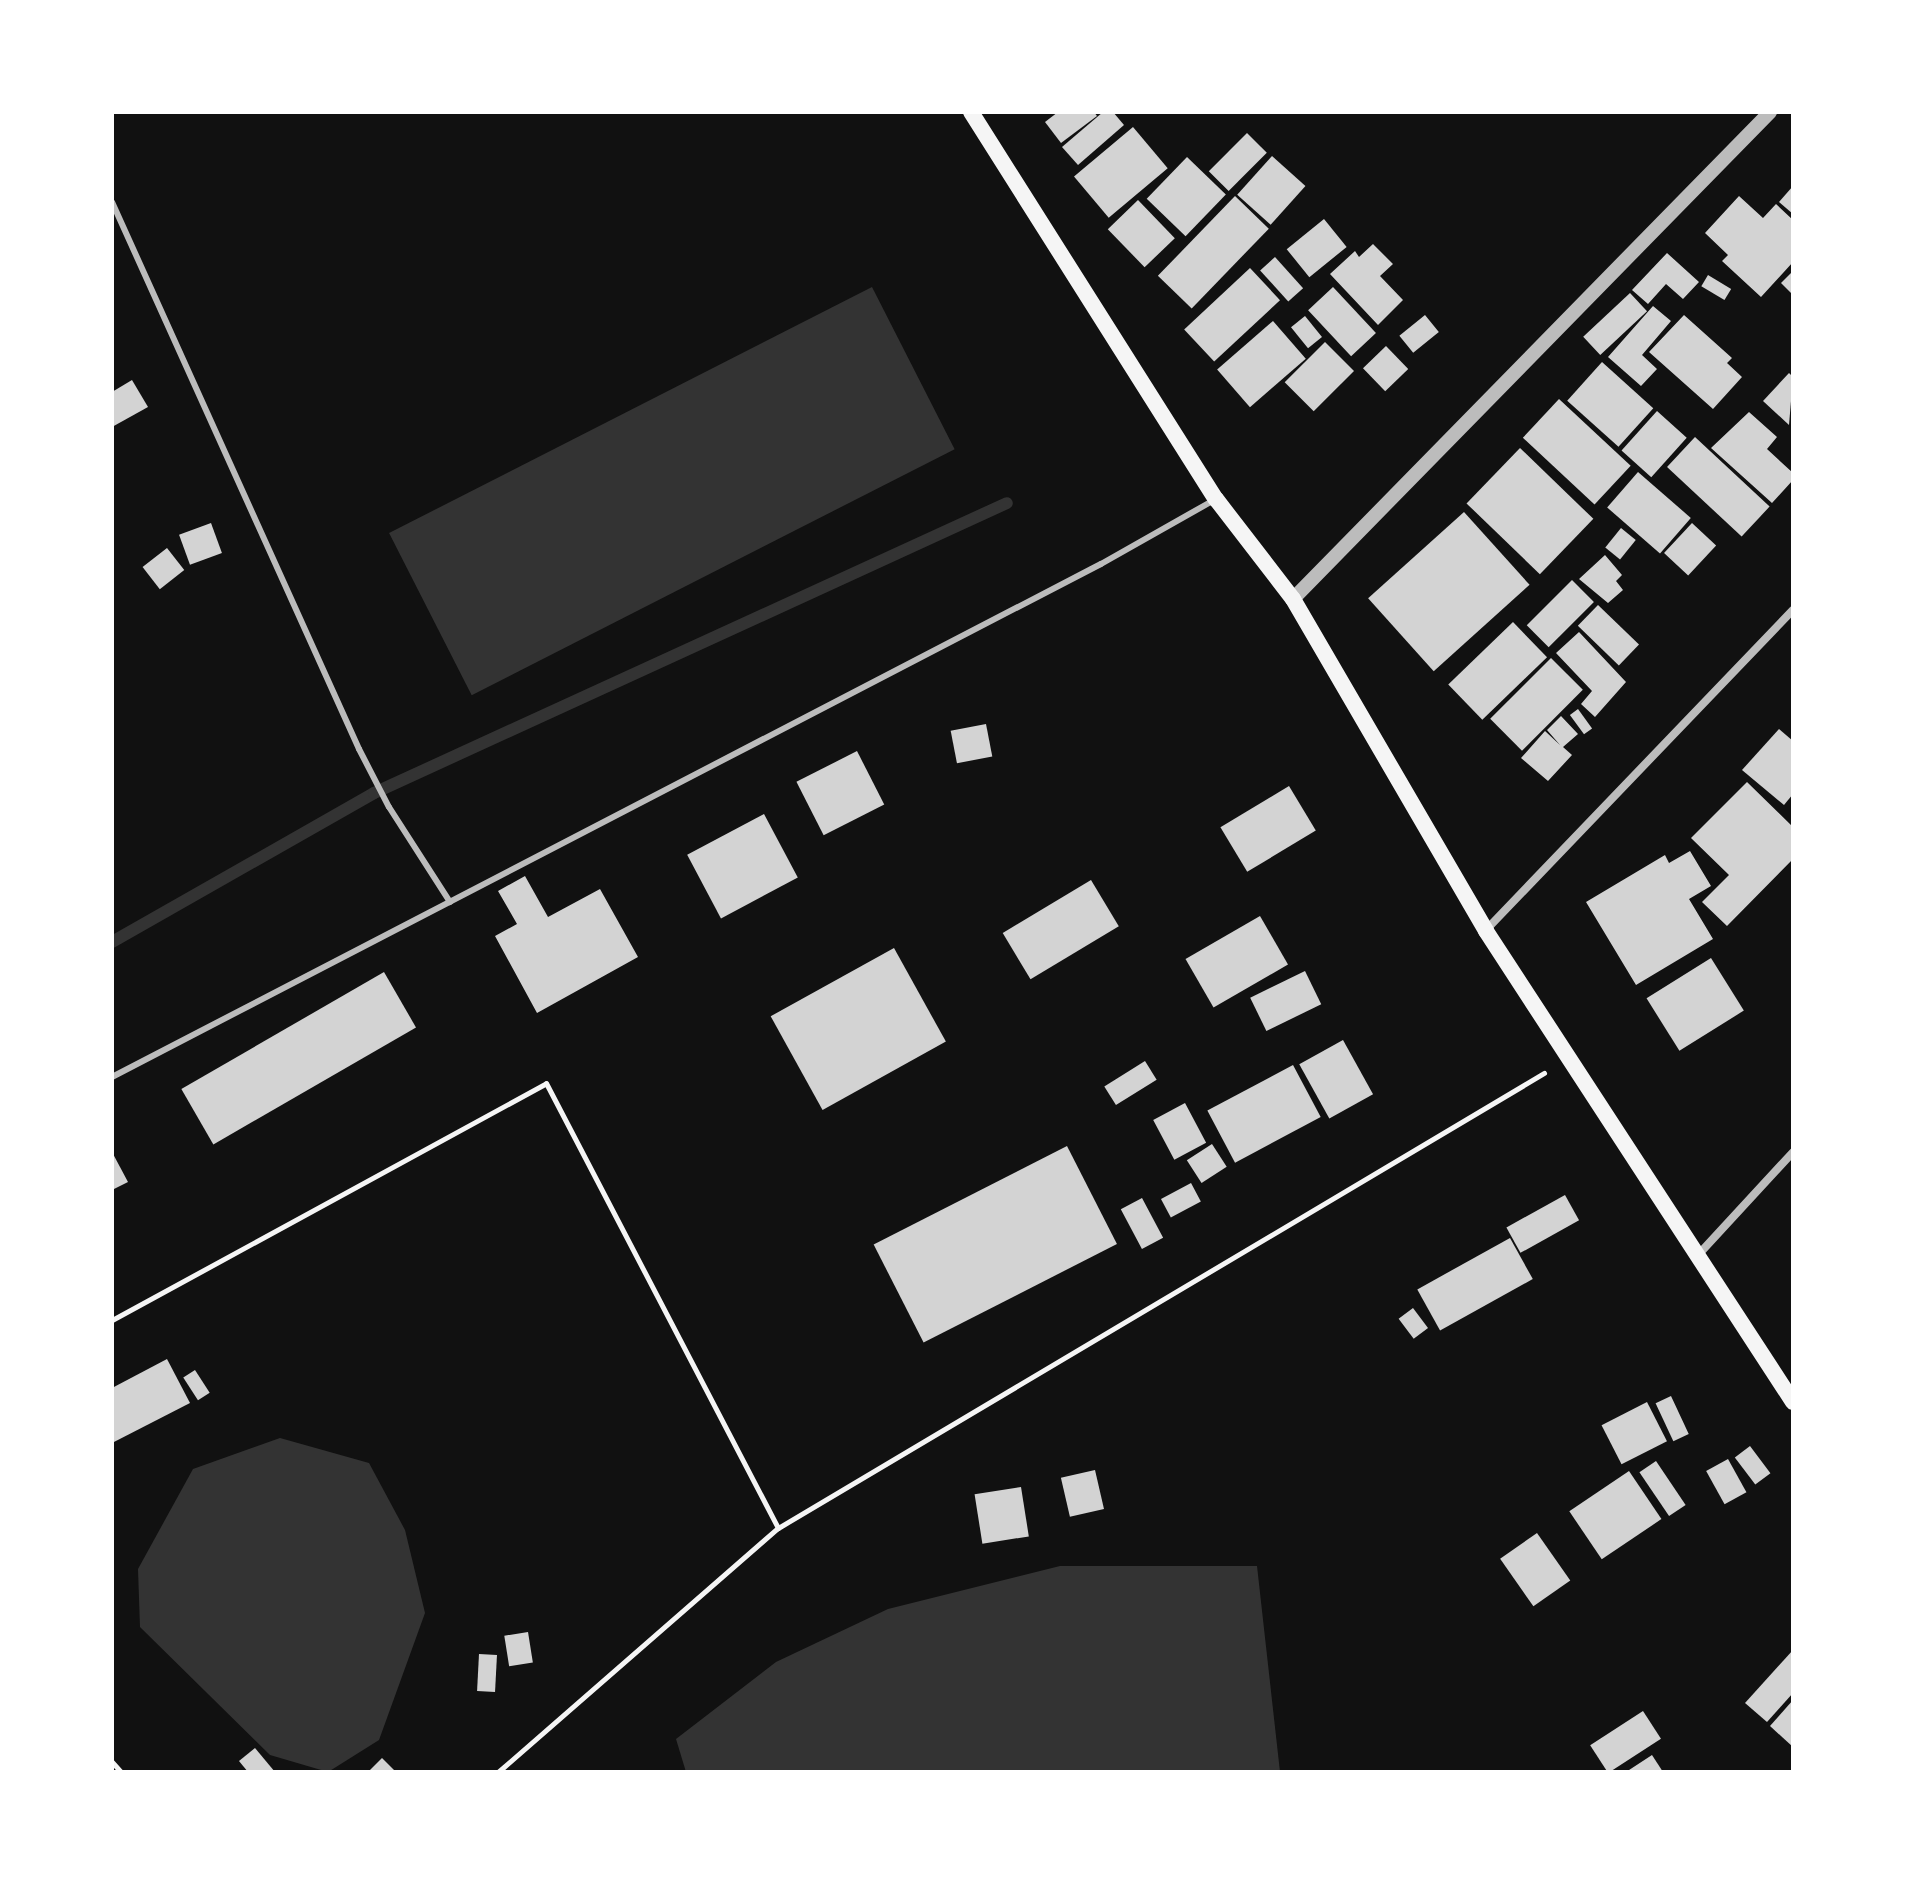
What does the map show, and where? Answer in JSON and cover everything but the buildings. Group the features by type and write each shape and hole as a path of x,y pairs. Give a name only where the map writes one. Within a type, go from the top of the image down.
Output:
{"main road":[{"path":"971,112 1216,499 1293,599 1486,931 1793,1402"}],"street":[{"path":"1293,599 1770,112"},
{"path":"1486,931 1793,610"},
{"path":"1699,1254 1793,1152"}],"lane":[{"path":"112,202 359,749 389,807 450,902"},
{"path":"112,1077 1216,499"}],"path":[{"path":"498,1772 778,1528 1569,1058"},
{"path":"112,1320 546,1083 778,1528"},
{"path":"112,1762 121,1772"}],"shaded area":[{"path":"872,287 955,449 472,695 389,533"},
{"path":"280,1438 369,1463 405,1530 425,1613 379,1740 328,1772 270,1755 140,1627 138,1569 193,1469"},
{"path":"1060,1566 1257,1566 1280,1772 686,1772 676,1739 776,1662 888,1609"}],"waterway":[{"path":"112,942 374,793 1007,503"}]}
